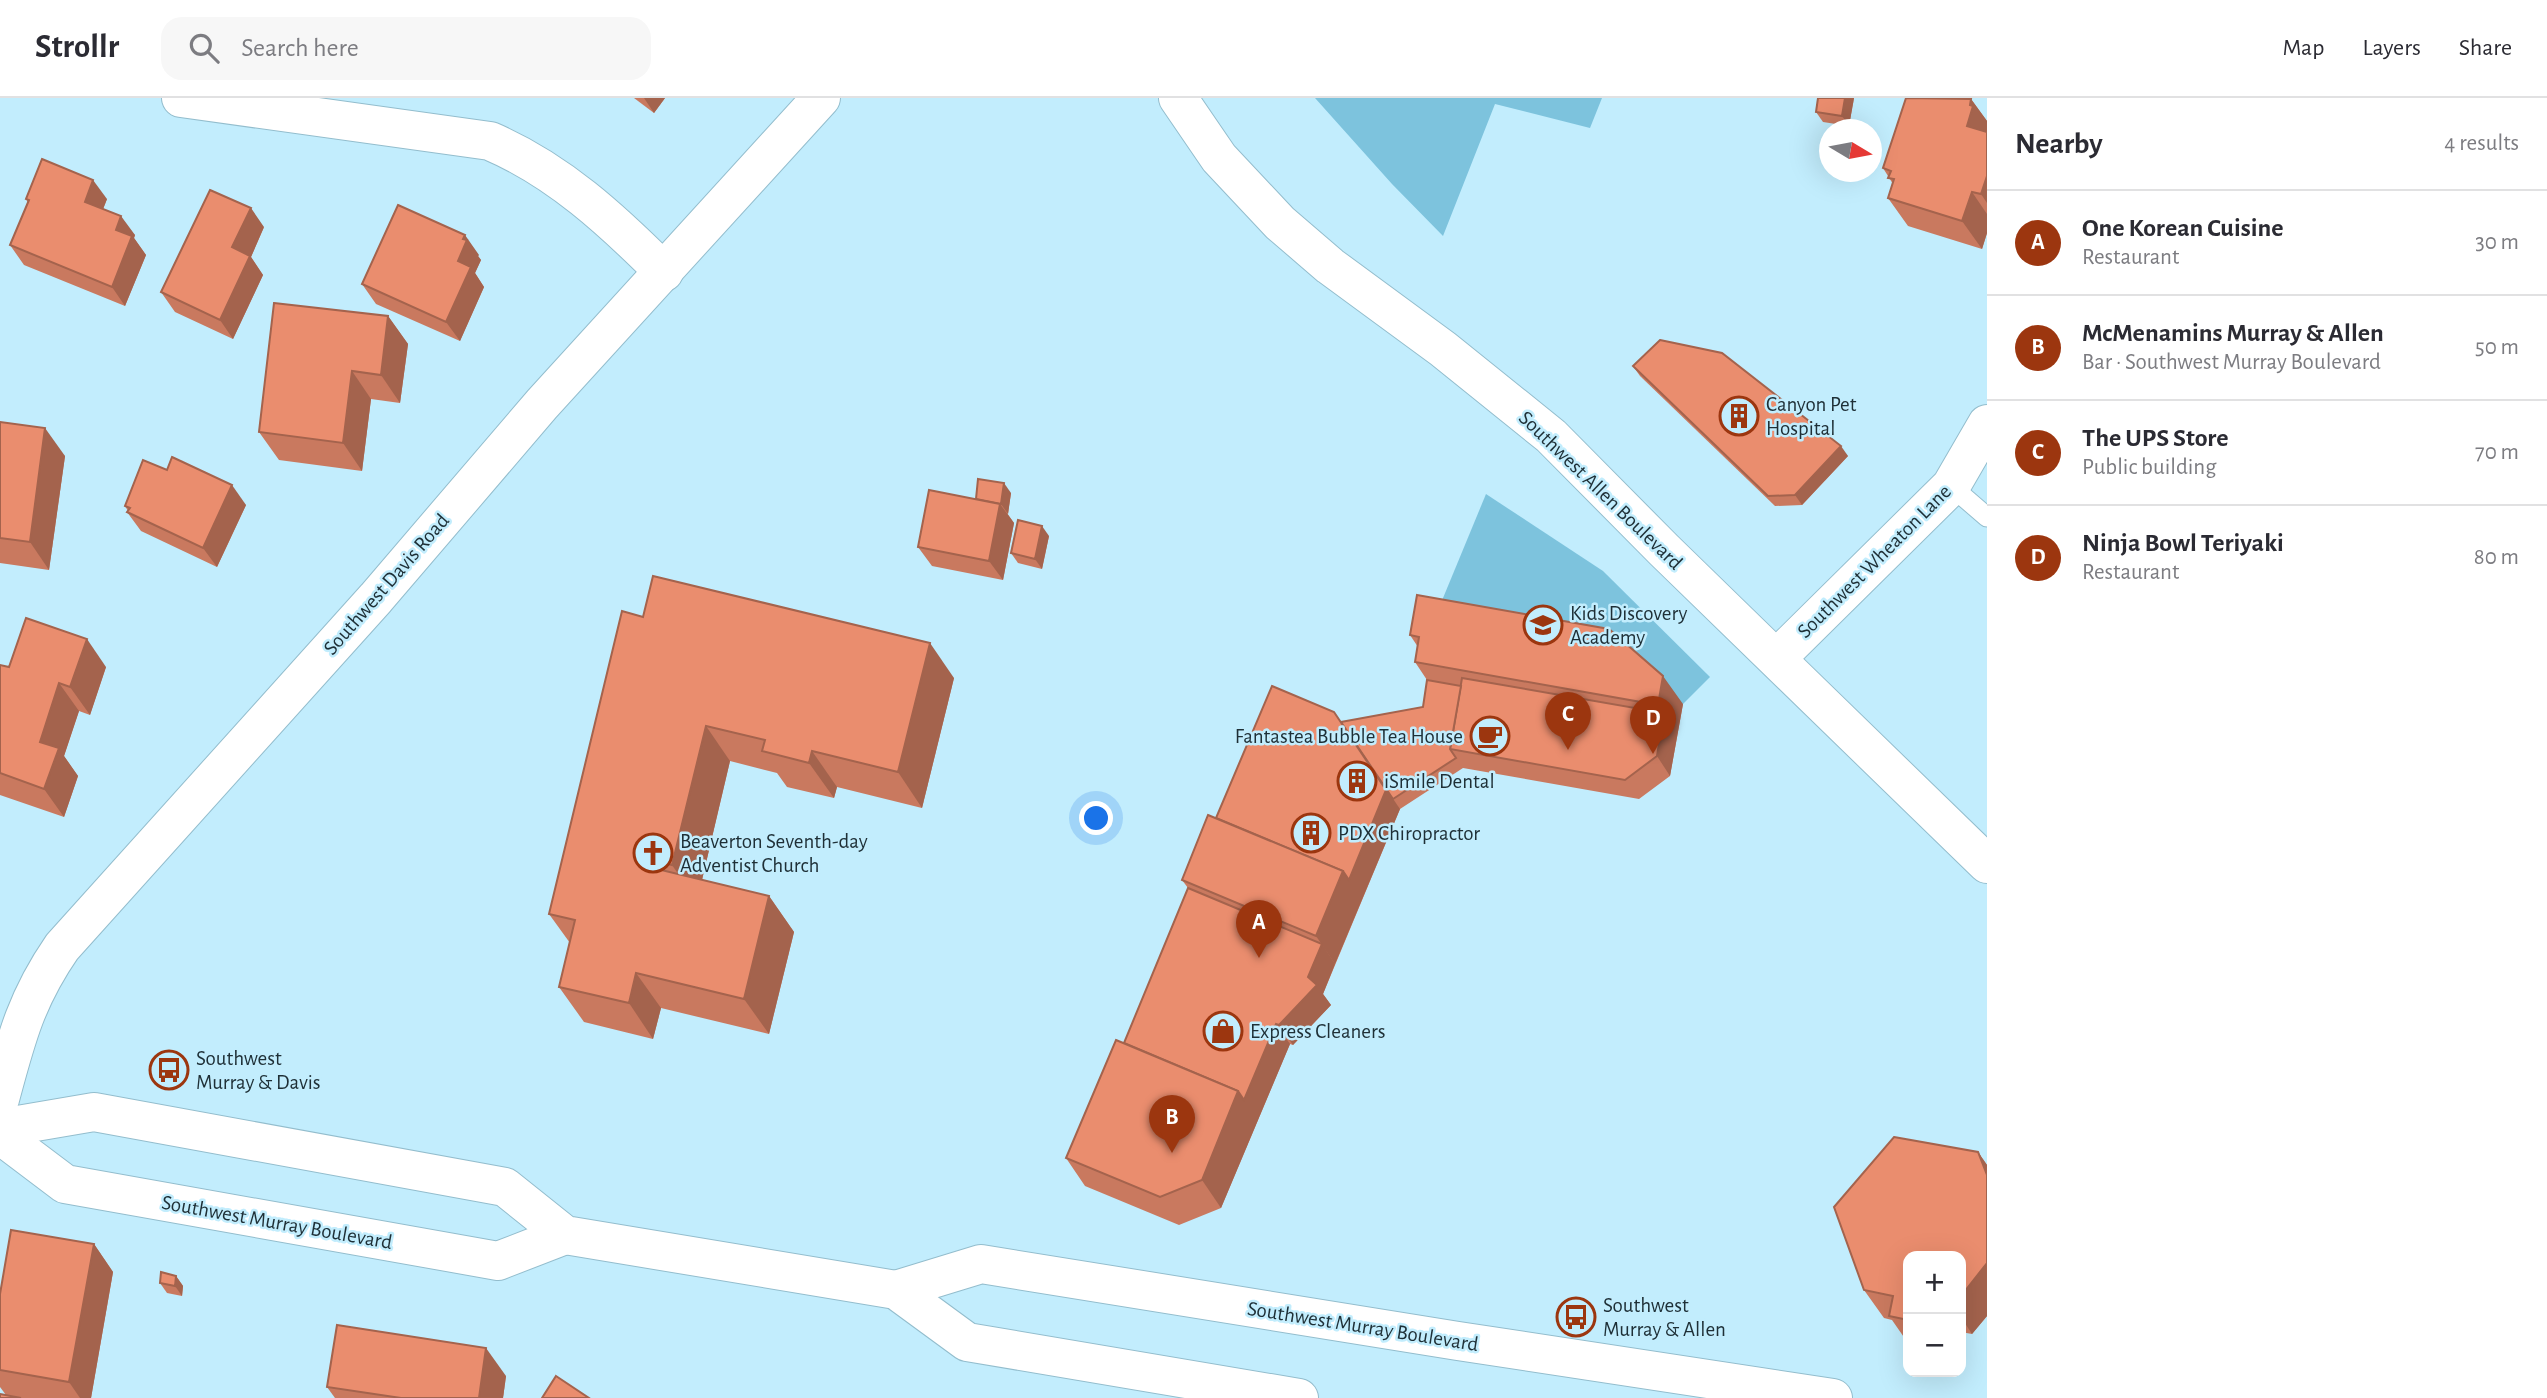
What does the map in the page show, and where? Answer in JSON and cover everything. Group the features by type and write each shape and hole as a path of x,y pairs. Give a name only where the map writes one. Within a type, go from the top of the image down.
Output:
{"street":[{"path":"181,98 489,141 522,155 551,173 624,232 664,272"},
{"name":"Southwest Davis Road","path":"0,1099 19,1027 45,971 62,947 376,598 542,404 821,98"},
{"name":"Southwest Allen Boulevard","path":"1178,98 1219,158 1280,223 1330,266 1443,349 1551,436 1664,550 1987,864"},
{"name":"Southwest Wheaton Lane","path":"1777,658 1951,485 1987,424"},
{"name":"Southwest Murray Boulevard","path":"0,1128 94,1112 505,1187 565,1235 897,1290 981,1264 1833,1398"},
{"name":"Southwest Murray Boulevard","path":"0,1135 65,1184 498,1261 565,1235"},
{"name":"Southwest Murray Boulevard","path":"897,1290 967,1342 1299,1398"}],"lane":[{"path":"1951,485 1987,517"}],"shaded area":[{"path":"1315,98 1602,98 1590,128 1495,104 1443,236"},
{"path":"1486,494 1603,571 1710,677 1683,704 1436,615"}],"building":[{"path":"1818,98 1845,98 1842,116 1816,112"},
{"path":"1906,98 1971,99 1970,105 1973,106 1967,126 1987,132 1987,176 1981,194 1972,192 1962,221 1888,198 1894,179 1888,178 1891,171 1883,168"},
{"path":"42,159 93,180 85,202 121,216 116,230 132,236 112,287 10,245 29,200 26,199"},
{"path":"210,190 251,208 232,247 250,256 220,320 161,292"},
{"path":"398,205 465,235 463,239 467,240 458,261 471,267 446,322 362,284"},
{"path":"274,303 388,316 381,375 352,371 343,443 259,432"},
{"name":"Canyon Pet Hospital","path":"1660,340 1722,353 1841,446 1795,495 1768,496 1633,366"},
{"path":"0,422 45,428 30,542 0,538"},
{"path":"172,457 232,485 203,548 127,512 130,508 125,506 143,460 167,470"},
{"path":"978,479 1004,483 1001,504 976,499"},
{"path":"929,490 1000,504 989,561 918,547"},
{"path":"1018,520 1042,526 1035,559 1011,553"},
{"name":"Beaverton Seventh-day Adventist Church","path":"653,576 930,643 898,772 812,751 809,763 762,751 765,740 706,726 672,865 658,862 657,869 769,896 744,999 636,973 629,1003 559,987 575,920 549,914 622,611 643,617"},
{"path":"1417,595 1609,629 1663,676 1658,705 1415,662 1419,637 1410,635"},
{"path":"26,618 87,639 70,687 59,683 40,742 59,748 44,789 0,773 0,665 9,667"},
{"path":"1462,678 1664,713 1657,756 1625,780 1450,749"},
{"path":"1427,680 1461,686 1450,749 1456,758 1393,799 1341,722 1423,707"},
{"path":"1272,686 1334,712 1386,790 1349,880 1343,871 1216,818"},
{"path":"1208,815 1343,871 1316,936 1182,880"},
{"path":"1188,888 1322,944 1308,977 1317,985 1279,1025 1276,1024 1244,1100 1238,1091 1124,1043"},
{"path":"1116,1040 1238,1091 1202,1180 1160,1197 1066,1158"},
{"path":"1894,1137 1978,1152 1987,1175 1987,1263 1966,1290 1966,1251 1903,1251 1903,1319 1889,1316 1893,1296 1864,1290 1834,1207"},
{"path":"11,1230 94,1244 69,1382 0,1370 0,1294"},
{"path":"161,1272 176,1276 175,1286 160,1283"},
{"path":"337,1325 486,1348 479,1398 401,1398 327,1387"},
{"path":"556,1376 589,1398 542,1398"},
{"path":"0,1394 21,1398 0,1398"}],"place":[{"name":"Canyon Pet Hospital","path":"1739,416"},
{"name":"Kids Discovery Academy","path":"1543,625"},
{"name":"Fantastea Bubble Tea House","path":"1490,736"},
{"name":"The UPS Store","path":"1568,750"},
{"name":"Ninja Bowl Teriyaki","path":"1653,754"},
{"name":"iSmile Dental","path":"1357,781"},
{"name":"PDX Chiropractor","path":"1311,833"},
{"name":"Beaverton Seventh-day Adventist Church","path":"653,853"},
{"name":"One Korean Cuisine","path":"1259,958"},
{"name":"Express Cleaners","path":"1223,1031"},
{"name":"Southwest Murray & Davis","path":"169,1070"},
{"name":"McMenamins Murray & Allen","path":"1172,1153"},
{"name":"Southwest Murray & Allen","path":"1576,1317"}]}
